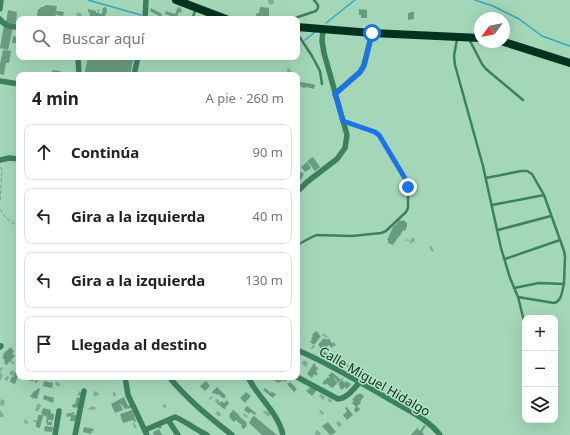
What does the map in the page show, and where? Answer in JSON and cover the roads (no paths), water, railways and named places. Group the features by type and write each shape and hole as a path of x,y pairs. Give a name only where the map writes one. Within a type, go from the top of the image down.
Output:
{"main road":[{"path":"176,0 185,2 218,16"},
{"path":"300,27 372,33 474,38"},
{"path":"510,44 570,63"}],"street":[{"path":"0,0 0,9"},
{"path":"146,0 146,16"},
{"path":"0,19 6,25 16,27"},
{"path":"300,189 336,159 345,148 347,135 324,53 322,42 323,29"},
{"path":"335,94 360,72 364,66 372,33"},
{"path":"78,60 79,72"},
{"path":"135,72 137,60"},
{"path":"0,81 16,84"},
{"path":"0,160 9,158 16,159"},
{"name":"Calle Miguel Hidalgo","path":"300,352 360,382 419,417 440,435"},
{"path":"300,379 338,399 342,399 360,382"},
{"path":"125,380 128,395 146,433 175,417 208,435"},
{"path":"172,380 198,408 232,435"},
{"path":"250,380 277,418 283,435"},
{"path":"75,435 84,391"},
{"path":"55,435 59,411"},
{"path":"168,420 178,435"}],"lane":[{"path":"300,16 316,11 318,4 314,0"},
{"path":"193,16 197,8"},
{"path":"457,37 454,56 455,65 486,178 497,230 510,278 518,297 522,315"},
{"path":"468,37 486,69 523,100"},
{"path":"300,38 320,71 322,84"},
{"path":"300,243 317,235 352,236 381,233 386,231 406,212 408,208 408,187 406,180 379,135 375,132 343,121"},
{"path":"486,178 521,171 526,171 532,174 544,195 566,256 564,284 560,299 557,303 518,297"},
{"path":"492,205 544,195"},
{"path":"497,230 551,216"},
{"path":"505,259 560,240"},
{"path":"514,288 539,283 564,284"}],"waterway":[{"path":"88,0 141,15"},
{"path":"326,23 355,0"},
{"path":"475,0 493,6 519,19 542,36 570,46"},
{"path":"305,40 315,32"}]}
